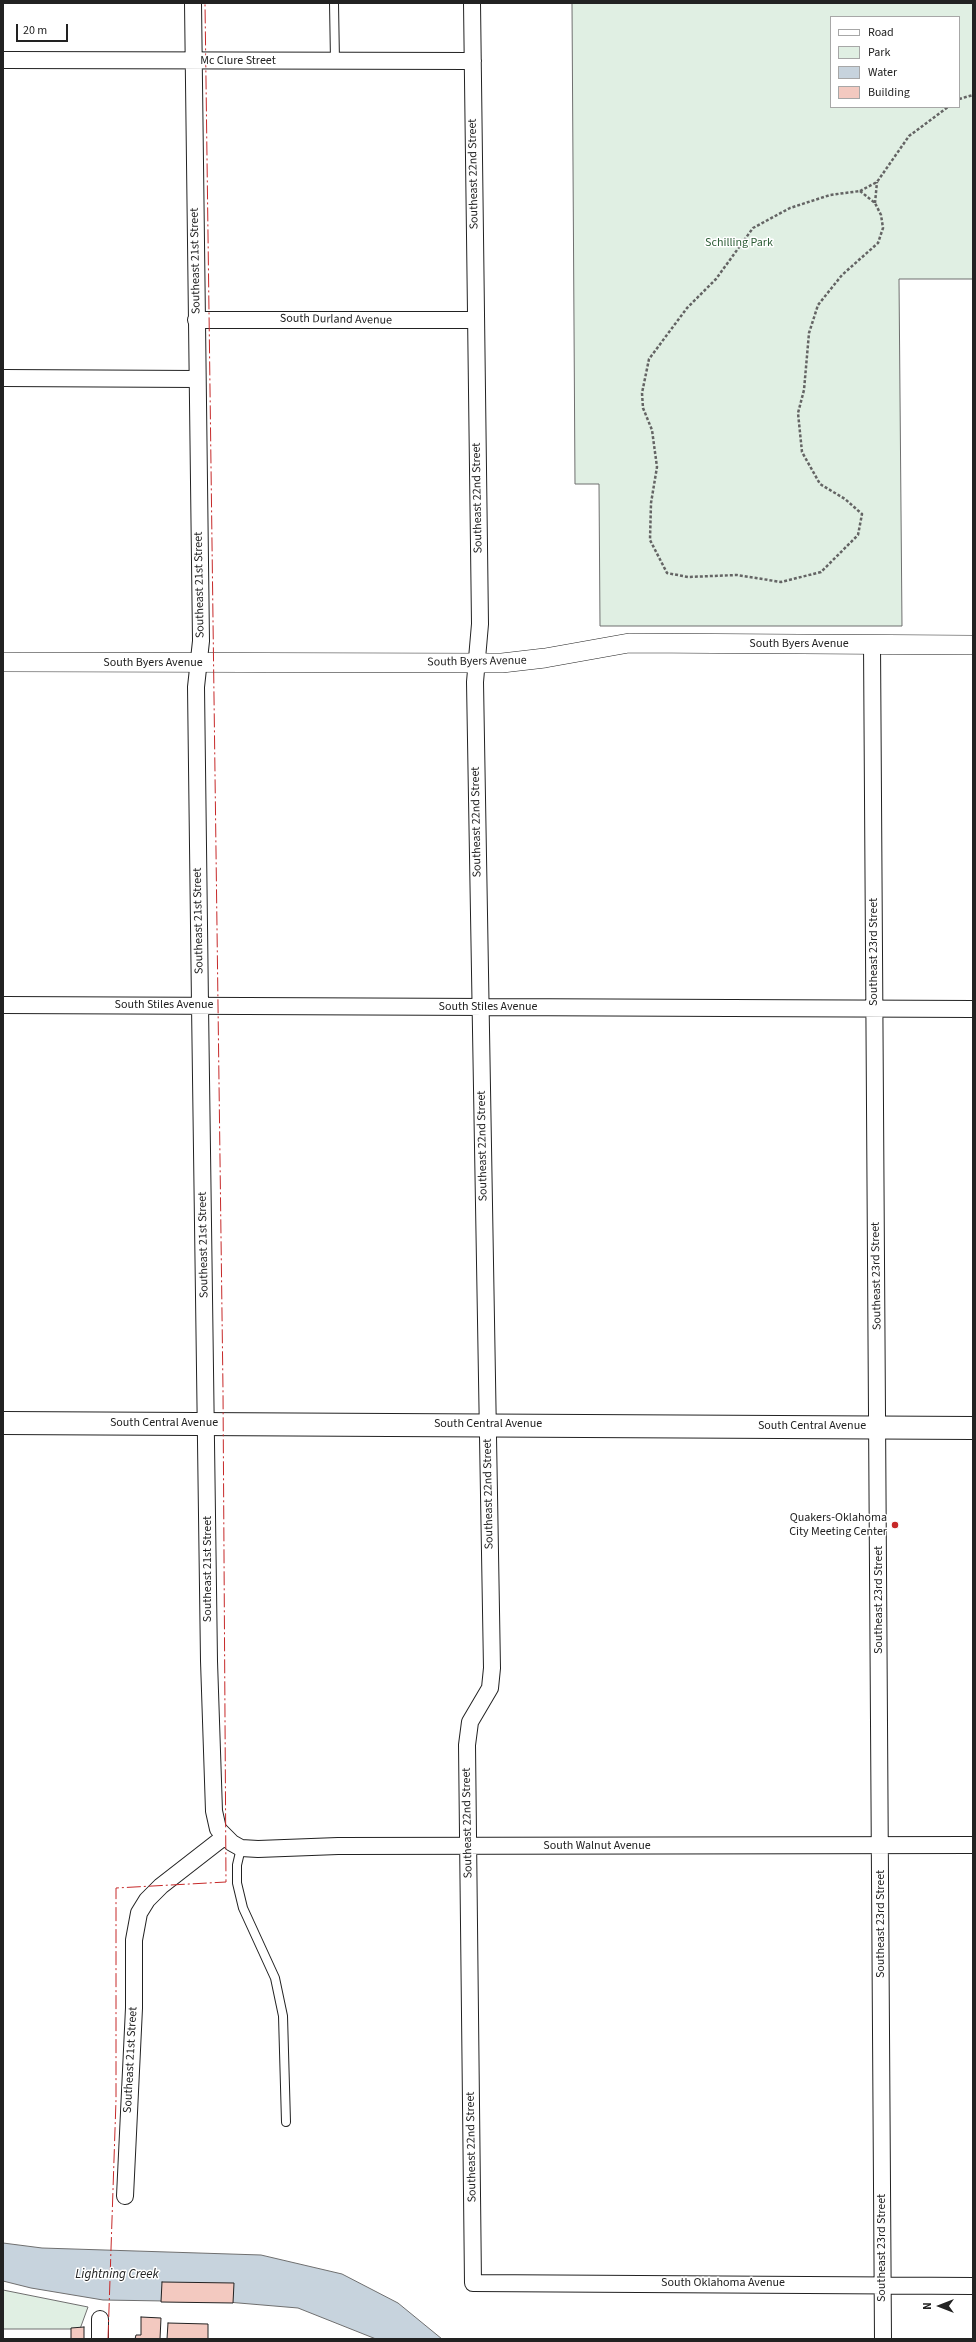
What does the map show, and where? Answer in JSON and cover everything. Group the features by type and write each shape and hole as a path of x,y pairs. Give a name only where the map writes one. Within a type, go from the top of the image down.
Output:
{"main road":[{"name":"South Central Avenue","path":"3,1423 487,1424 973,1428"}],"street":[{"name":"Southeast 21st Street","path":"125,2196 135,1925 138,1914 147,1900 176,1873 224,1837 214,1821 209,1660 196,687 201,641 193,3"},
{"name":"Southeast 22nd Street","path":"472,3 480,624 476,663 480,1007 492,1680 488,1693 473,1715 467,1733 473,2282"},
{"name":"Mc Clure Street","path":"3,60 473,61"},
{"name":"South Durland Avenue","path":"196,320 475,320"},
{"path":"3,378 197,379"},
{"name":"South Byers Avenue","path":"3,662 476,663 528,661 629,643 973,645"},
{"name":"Southeast 23rd Street","path":"872,644 881,1844 882,2338"},
{"name":"South Stiles Avenue","path":"3,1005 973,1008"},
{"path":"224,1837 241,1848"},
{"name":"South Walnut Avenue","path":"241,1848 881,1844 973,1845"},
{"name":"South Oklahoma Avenue","path":"473,2282 973,2286"},
{"path":"100,2319 100,2339"}],"lane":[{"path":"334,3 335,61"},
{"path":"241,1848 237,1865 237,1883 243,1908 275,1978 283,2016 286,2122"}],"path":[{"path":"960,99 973,95"},
{"path":"860,191 875,203 881,215 883,228 878,243 842,275 818,305 809,333 804,390 798,413 802,452 820,484 846,499 862,514 858,535 821,572 781,582 737,576 688,577 667,573 650,540 651,503 657,467 652,430 643,408 642,393 649,359 687,308 716,279 753,228 790,208 830,195 860,191 877,182 909,136 947,108"},
{"path":"875,203 877,182"}],"green space":[{"name":"Schilling Park","path":"572,3 973,3 973,279 899,279 902,626 600,626 599,484 575,484"},
{"path":"3,2290 88,2307 80,2329 3,2329"}],"water":[{"name":"Lightning Creek","path":"3,2243 42,2248 261,2255 342,2274 398,2303 442,2339 376,2339 298,2308 227,2302 103,2300 31,2288 3,2281"}],"building":[{"path":"162,2282 234,2283 233,2303 161,2302"},
{"path":"141,2317 161,2318 160,2339 135,2339 136,2335 141,2335"},
{"path":"168,2323 208,2324 208,2339 167,2339"},
{"path":"84,2327 84,2339 71,2339 71,2328"}],"power":[{"path":"108,2339 116,2100 116,1888 226,1882 223,1390 205,3"}],"place":[{"name":"Quakers-Oklahoma City Meeting Center","path":"895,1525"}]}
